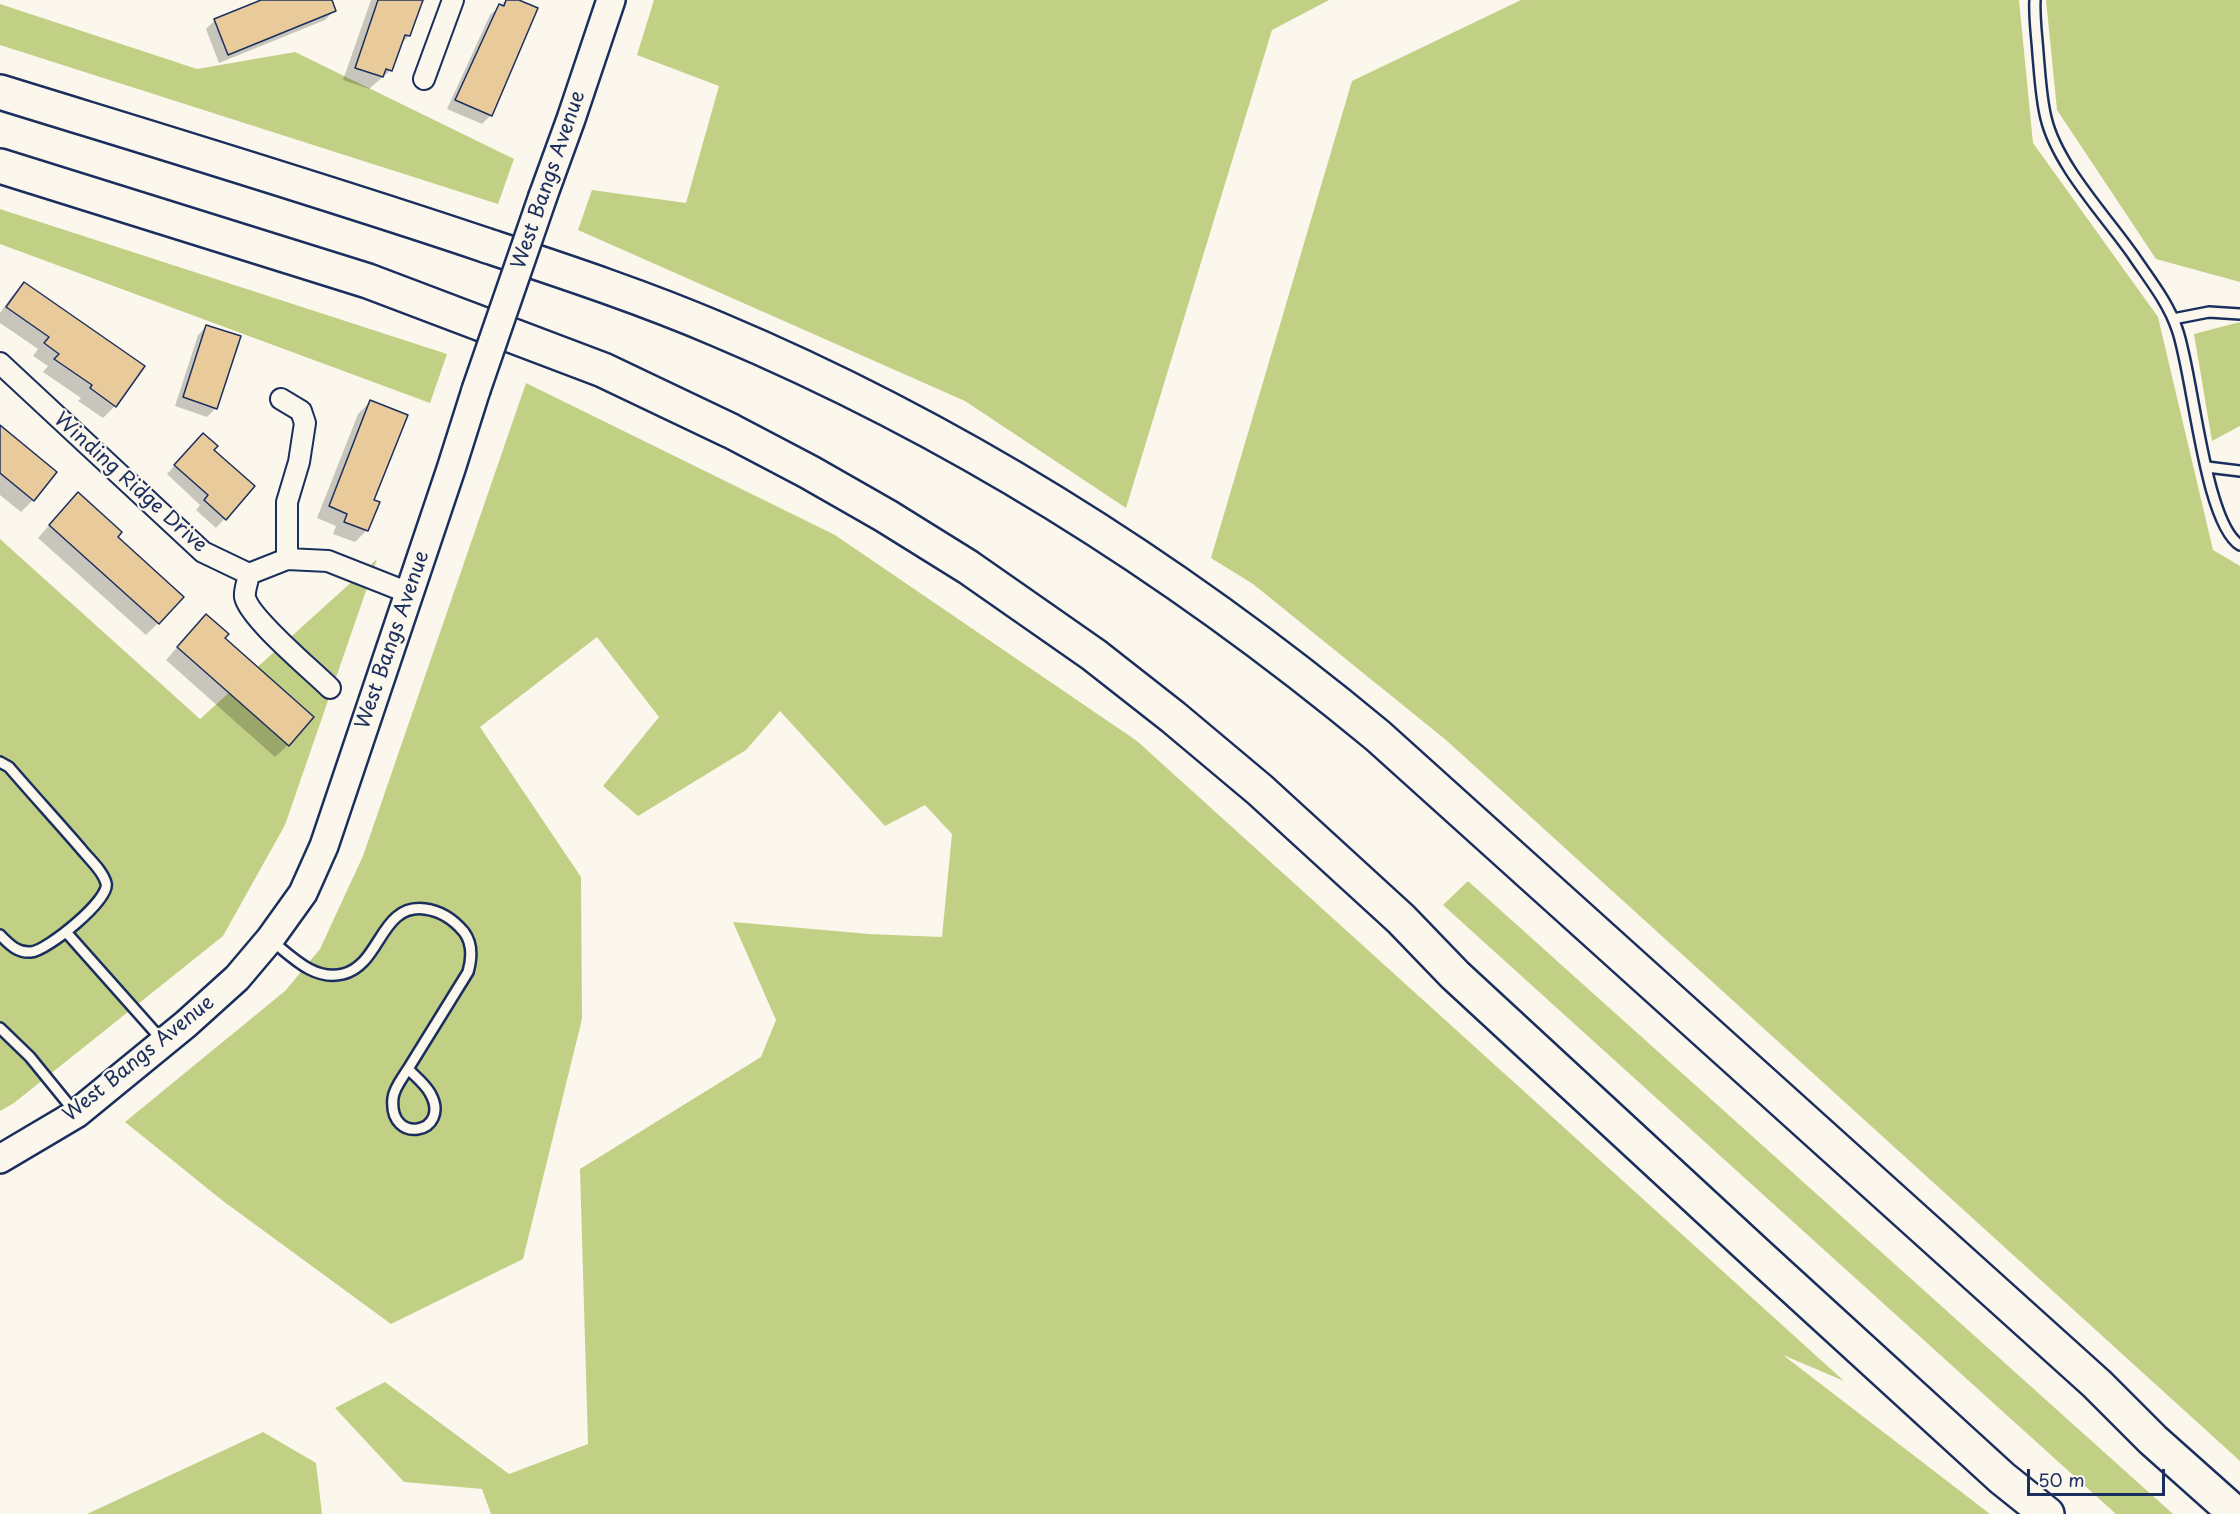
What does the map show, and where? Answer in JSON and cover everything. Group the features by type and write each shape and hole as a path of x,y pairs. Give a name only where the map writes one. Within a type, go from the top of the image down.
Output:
{"highway":[{"path":"0,92 401,217 632,295 737,338 867,398 937,434 1048,499 1157,569 1270,650 1378,736 2097,1384 2153,1440 2236,1514"},
{"path":"0,166 368,281 603,370 731,431 809,472 968,567 1094,655 1260,790 1401,919 1472,992 2002,1478 2047,1514"},
{"path":"2097,1384 2240,1490"},
{"path":"2002,1478 2033,1514"}],"street":[{"path":"424,79 453,0"},
{"name":"West Bangs Avenue","path":"0,1159 76,1114 186,1024 229,986 270,939 303,893 324,846 476,390 572,119 611,0"},
{"name":"Winding Ridge Drive","path":"0,363 203,552 249,574"},
{"path":"281,399 301,411 305,423 299,462 287,502 287,559"},
{"path":"330,688 264,624 248,605 245,595 249,574 287,559 328,561 409,593"}],"lane":[{"path":"2035,0 2040,76 2046,118 2072,173 2133,256 2179,332 2193,411 2217,509 2228,534 2240,545"},
{"path":"2173,319 2209,312 2240,314"},
{"path":"2207,467 2240,471"},
{"path":"0,762 9,767 77,845 100,872 107,885 106,891 99,900 66,932 46,946 31,952 22,952 11,947 0,935"},
{"path":"270,939 299,963 312,970 334,975 345,974 358,967 371,954 392,920 406,911 420,908 431,910 457,924 467,936 470,946 471,960 468,972 408,1069 393,1095 393,1110 398,1122 415,1131 423,1129 430,1122 435,1114 434,1103 428,1090 408,1069"},
{"path":"66,932 163,1041"},
{"path":"0,1028 30,1057 76,1114"}],"green space":[{"path":"654,0 1329,0 1272,30 1126,508 965,401 578,230 592,190 686,203 719,86 637,55"},
{"path":"1521,0 2019,0 2033,143 2158,317 2213,550 2240,566 2240,1461 1446,740 1253,584 1211,558 1352,81"},
{"path":"2046,0 2240,0 2240,282 2156,259 2057,110"},
{"path":"0,4 197,69 295,52 514,159 498,204 0,45"},
{"path":"0,209 447,354 430,403 0,244"},
{"path":"2240,322 2240,426 2212,441 2194,334"},
{"path":"526,383 835,535 1137,741 1844,1381 1783,1355 1990,1514 491,1514 482,1489 404,1482 335,1408 385,1382 509,1474 588,1444 580,1169 761,1057 776,1020 733,922 869,934 942,937 952,834 925,805 885,826 780,711 746,750 638,816 603,786 659,717 597,637 480,727 581,877 582,1019 523,1259 391,1324 223,1201 125,1122 285,991 320,949 363,856"},
{"path":"0,539 200,719 377,559 285,825 223,936 14,1103 0,1111"},
{"path":"1468,881 2173,1514 2116,1514 1443,905"},
{"path":"263,1432 316,1463 322,1514 87,1514"}],"building":[{"path":"261,0 332,0 336,11 228,55 214,19"},
{"path":"378,0 423,0 410,36 405,35 392,71 386,69 383,77 355,68"},
{"path":"506,0 519,0 538,8 492,116 455,100 499,4 504,6"},
{"path":"24,282 145,366 116,407 90,388 92,385 54,359 59,354 44,343 49,337 6,307"},
{"path":"206,325 241,336 217,409 183,397"},
{"path":"370,400 408,415 374,500 380,502 368,531 344,522 347,514 329,506"},
{"path":"0,425 57,472 34,501 0,473"},
{"path":"203,433 218,446 214,450 255,486 226,520 204,500 208,495 174,465"},
{"path":"78,492 122,532 118,537 184,597 159,624 49,525"},
{"path":"206,614 229,634 225,638 314,717 289,746 177,647"}]}
